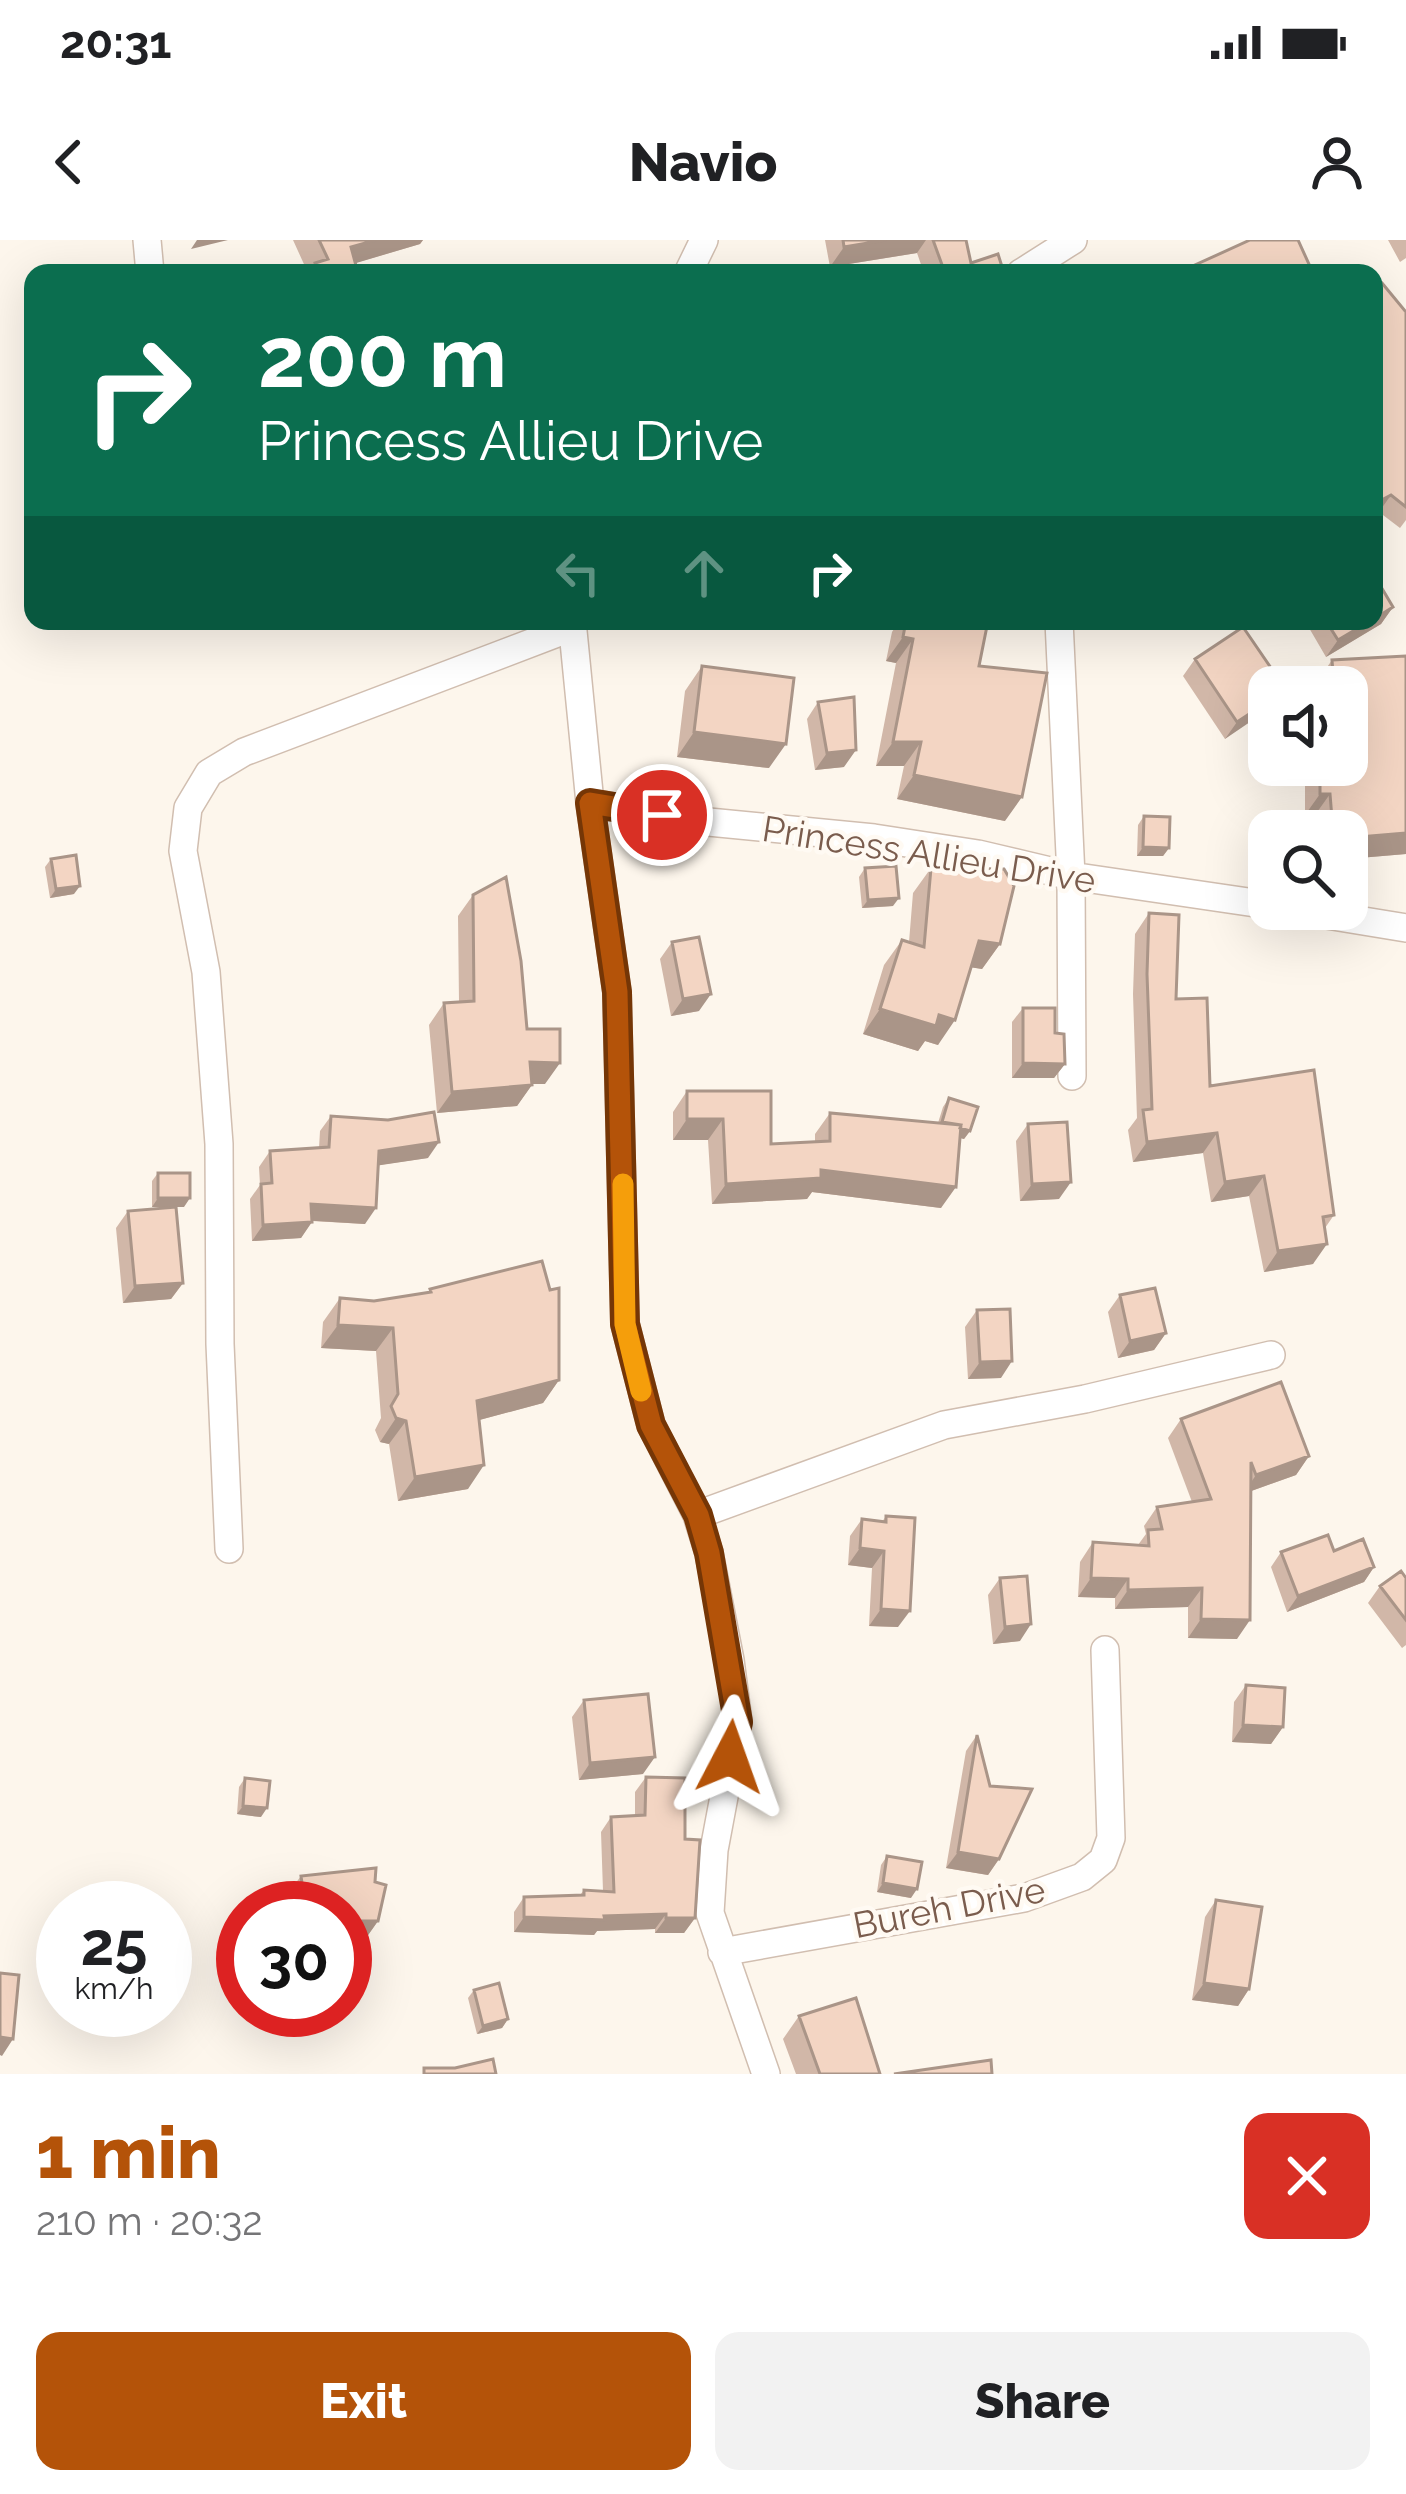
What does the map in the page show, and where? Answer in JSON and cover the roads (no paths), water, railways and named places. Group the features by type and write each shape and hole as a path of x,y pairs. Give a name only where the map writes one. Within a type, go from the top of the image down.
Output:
{"street":[{"path":"1035,264 1073,240"},
{"path":"229,1549 220,1343 219,1144 206,972 183,850 188,808 209,773 244,752 558,630"},
{"path":"574,630 590,803 617,992 625,1324 651,1425 698,1515 730,1660 738,1722 714,1850 710,1913 766,2074"},
{"path":"1059,630 1071,876 1072,1076"},
{"name":"Princess Allieu Drive","path":"590,803 688,820 895,841 1071,876 1248,902"},
{"path":"1368,922 1406,928"},
{"path":"698,1515 944,1425 1085,1399 1271,1355"},
{"name":"Bureh Drive","path":"722,1952 1024,1898 1082,1877 1103,1859 1112,1838 1106,1650"}]}
